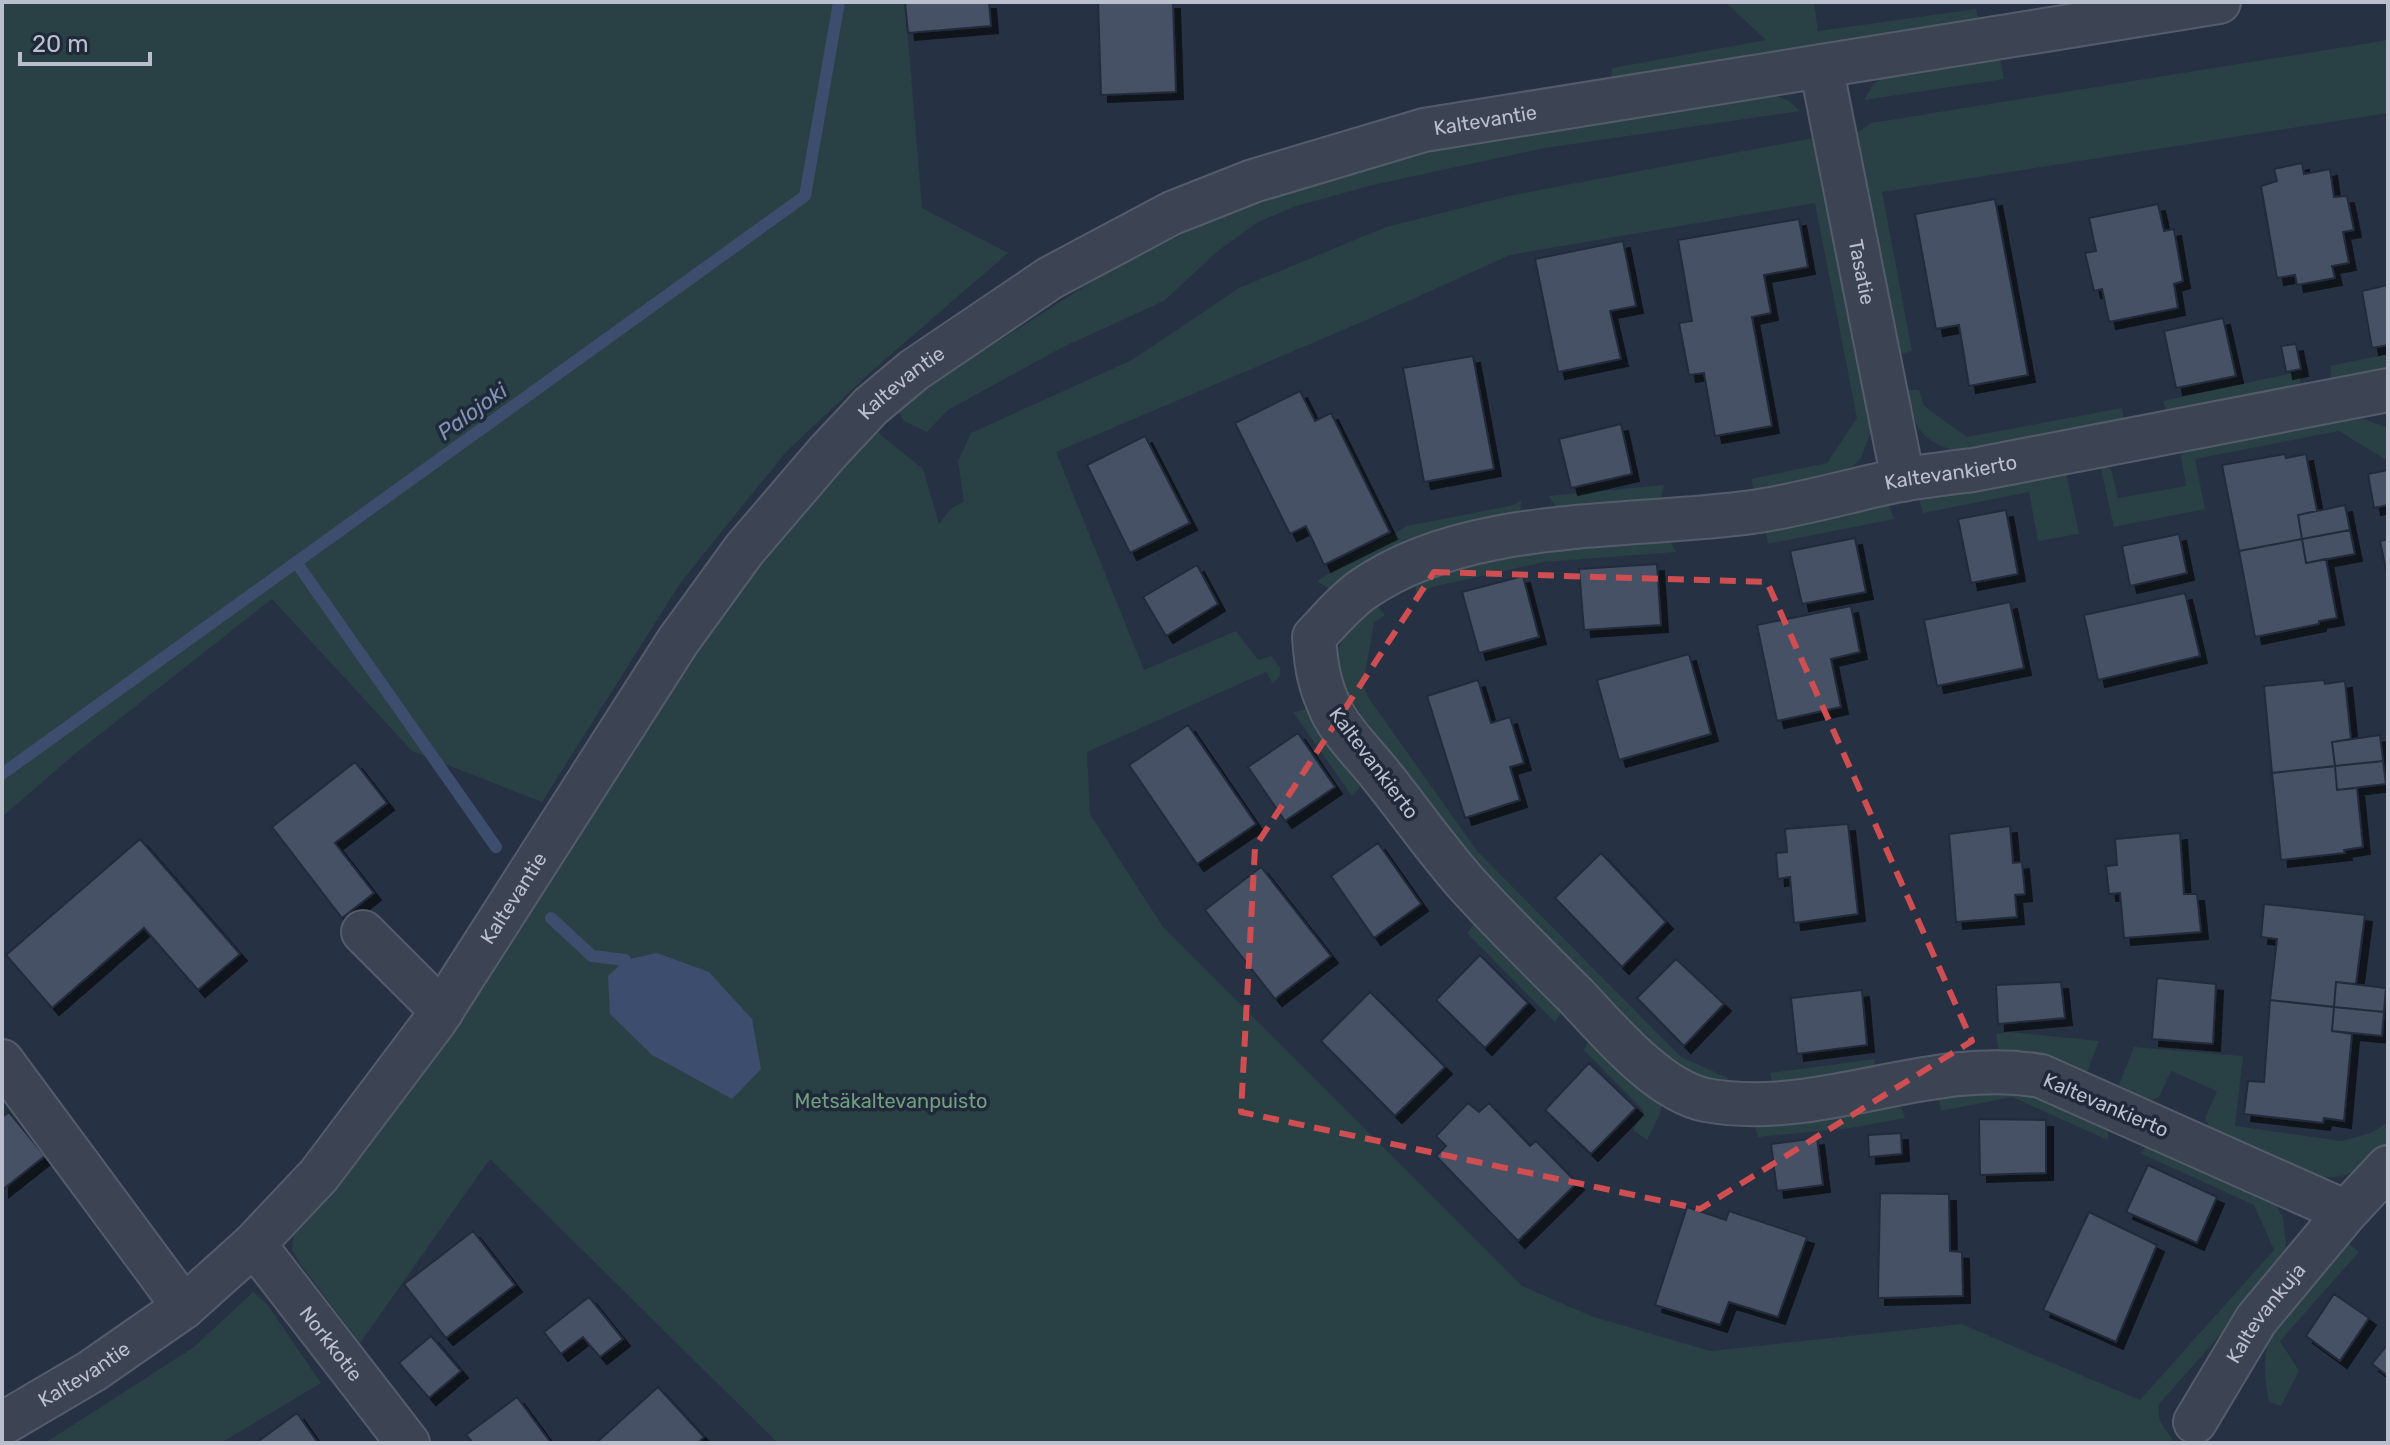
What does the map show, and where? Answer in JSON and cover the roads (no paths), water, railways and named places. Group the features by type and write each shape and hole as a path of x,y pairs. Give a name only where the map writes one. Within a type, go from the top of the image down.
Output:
{"street":[{"name":"Kaltevantie","path":"2,1424 92,1371 184,1307 254,1244 319,1175 442,1011 678,641 744,550 871,406 914,370 1050,278 1172,213 1253,181 1424,130 1821,66 2112,10 2219,2"},
{"name":"Tasatie","path":"1821,66 1903,480"},
{"name":"Kaltevankierto","path":"2346,1212 2074,1089 2027,1073 1979,1071 1836,1097 1778,1103 1729,1104 1685,1093 1656,1074 1608,1030 1466,883 1334,715 1317,675 1314,637 1364,589 1411,563 1460,546 1524,534 1763,511 1903,480 1973,470 2388,390"},
{"path":"363,932 442,1011"},
{"path":"3,1064 184,1307"},
{"path":"2346,1212 2388,1167"},
{"name":"Kaltevankuja","path":"2195,1422 2256,1320 2346,1212"},
{"name":"Norkkotie","path":"254,1244 408,1443"}],"water":[{"path":"657,953 709,972 752,1019 761,1069 732,1099 652,1055 610,1014 608,976 625,960"}],"waterway":[{"name":"Palojoki","path":"2,774 805,196 839,2"},
{"path":"296,562 496,847"},
{"path":"551,918 592,956 625,960"}],"park label":[{"name":"Metsäkaltevanpuisto","path":"891,1101"}]}
